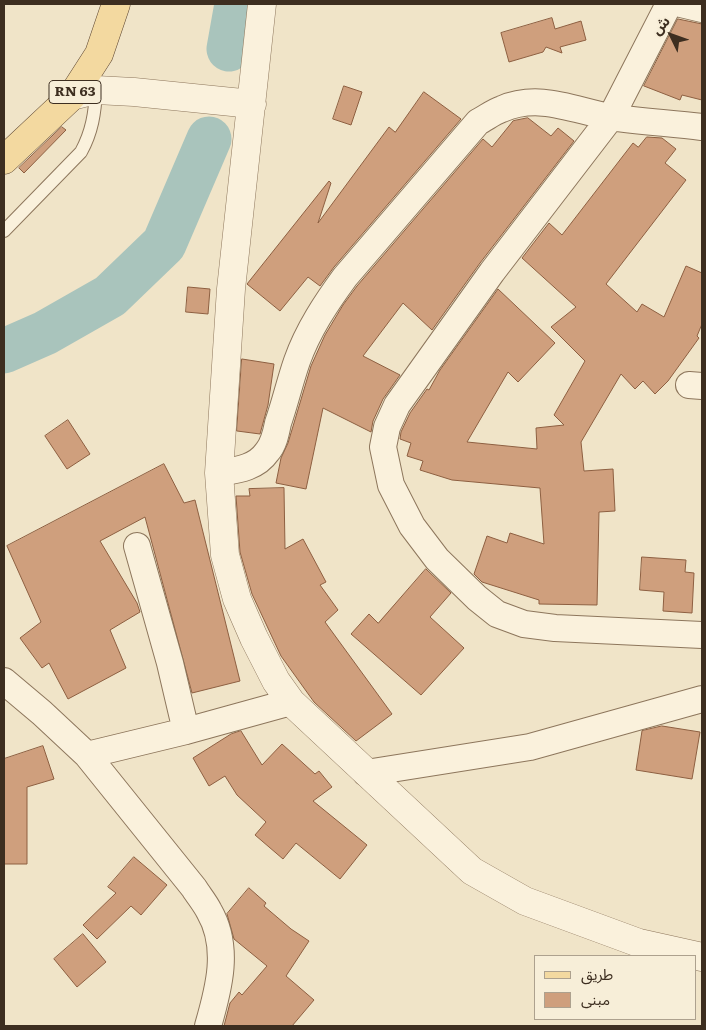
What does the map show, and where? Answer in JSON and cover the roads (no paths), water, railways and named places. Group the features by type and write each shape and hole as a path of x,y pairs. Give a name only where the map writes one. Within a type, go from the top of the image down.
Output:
{"main road":[{"name":"RN 63","path":"4,160 84,93 116,4"}],"street":[{"path":"262,4 231,289 219,473 225,555 237,600 276,681 290,702 472,871 518,896 639,943 693,955"},
{"path":"669,4 611,117 492,272 397,405 387,427 383,447 391,485 412,526 437,559 477,598 497,614 524,624 555,628 702,635"},
{"path":"682,4 702,9"},
{"path":"84,93 134,92 252,104"},
{"path":"219,473 247,467 255,463 268,451 300,354 309,333 329,300 345,277 478,122 500,109 519,103 536,101 553,103 611,117 702,127"},
{"path":"137,546 170,663 186,730"},
{"path":"4,681 87,755 184,875 210,911 220,937 221,971 208,1026"},
{"path":"366,773 530,747 702,700"},
{"path":"87,755 290,702"}],"lane":[{"path":"4,231 80,152 87,142 94,115 84,93"}],"waterway":[{"path":"229,49 237,4"},
{"path":"4,351 45,333 110,296 164,244 209,139"}]}
